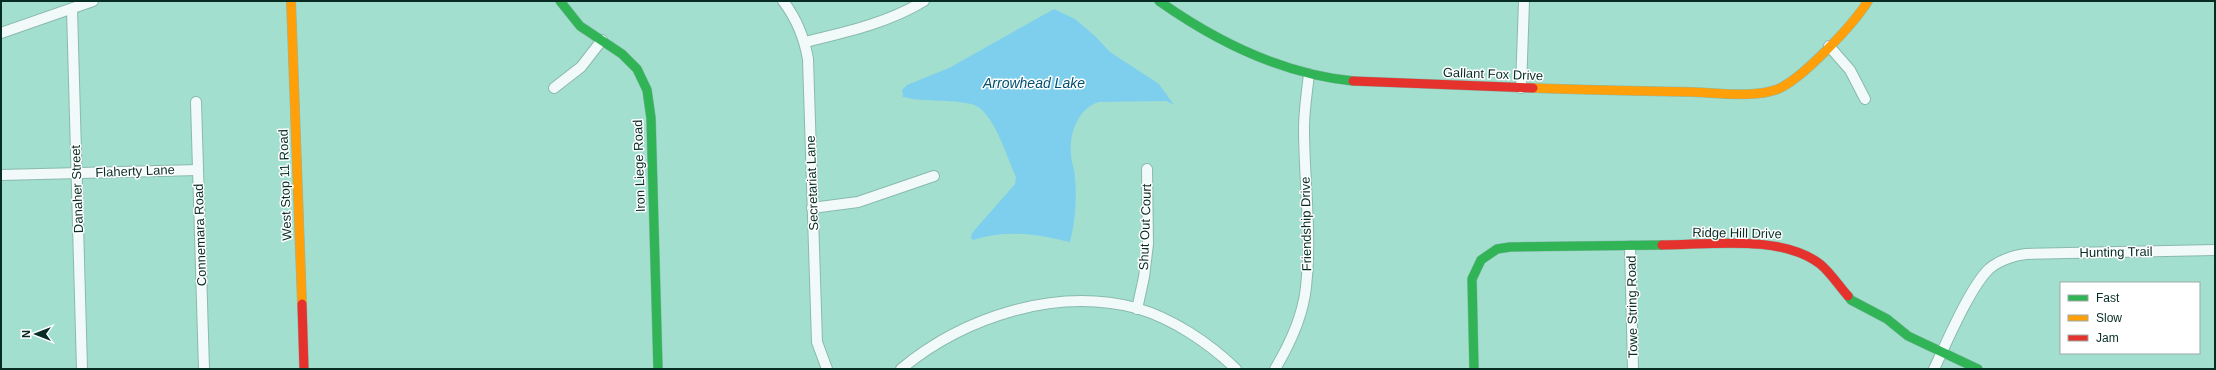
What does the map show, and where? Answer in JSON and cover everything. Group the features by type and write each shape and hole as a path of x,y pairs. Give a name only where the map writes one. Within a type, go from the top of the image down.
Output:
{"street":[{"path":"1,33 93,1"},
{"name":"West Stop 11 Road","path":"291,1 304,369"},
{"name":"Iron Liege Road","path":"560,1 572,18 584,29 621,52 638,70 647,89 651,118 658,369"},
{"name":"Secretariat Lane","path":"783,1 794,15 805,42 808,59 817,342 827,369"},
{"path":"805,42 854,31 885,20 924,1"},
{"name":"Gallant Fox Drive","path":"1159,1 1206,33 1239,50 1275,64 1309,74 1369,83 1521,88 1765,92 1790,82 1829,46 1853,21 1868,1"},
{"path":"1521,88 1524,1"},
{"name":"Danaher Street","path":"72,9 82,369"},
{"path":"554,88 581,66 602,40"},
{"path":"1829,46 1850,70 1865,99"},
{"name":"Friendship Drive","path":"1275,369 1286,350 1300,316 1306,288 1308,255 1304,127 1309,74"},
{"name":"Connemara Road","path":"196,102 204,369"},
{"name":"Shut Out Court","path":"1137,309 1144,277 1148,244 1147,169"},
{"name":"Flaherty Lane","path":"1,175 198,170"},
{"path":"812,208 858,202 934,176"},
{"name":"Ridge Hill Drive","path":"1474,369 1472,279 1484,258 1497,249 1510,247 1769,244 1789,248 1808,256 1821,265 1851,300 1887,319 1908,336 1978,369"},
{"name":"Towe String Road","path":"1630,246 1633,369"},
{"name":"Hunting Trail","path":"1942,352 1979,281 1990,268 2017,255 2215,250"},
{"path":"901,369 915,357 954,333 988,319 1024,308 1073,302 1112,304 1137,309 1164,319 1200,340 1236,369"},
{"path":"1934,369 1942,352"}],"water":[{"name":"Arrowhead Lake","path":"1054,9 1075,19 1095,36 1110,52 1159,84 1174,105 1166,101 1099,102 1085,110 1080,116 1073,130 1071,146 1071,157 1075,175 1076,202 1070,242 1022,234 997,235 973,240 971,238 972,233 1015,184 1016,177 993,124 986,114 971,104 903,97 902,90 907,85 949,68"}],"traffic: fast":[{"path":"560,1 580,26 622,54 637,69 647,90 651,118 658,369"},
{"path":"1159,1 1204,30 1251,54 1301,71 1353,81"},
{"path":"1474,369 1472,279 1481,260 1497,249 1510,247 1662,245"},
{"path":"1848,296 1851,300 1887,319 1908,336 1978,369"}],"traffic: slow":[{"path":"291,1 302,304"},
{"path":"1533,88 1736,94 1769,92 1788,83 1813,63 1840,36 1868,1"}],"traffic: jam":[{"path":"1353,81 1533,88"},
{"path":"1662,245 1744,243 1785,248 1804,255 1824,267 1848,296"},
{"path":"302,304 304,369"}]}
